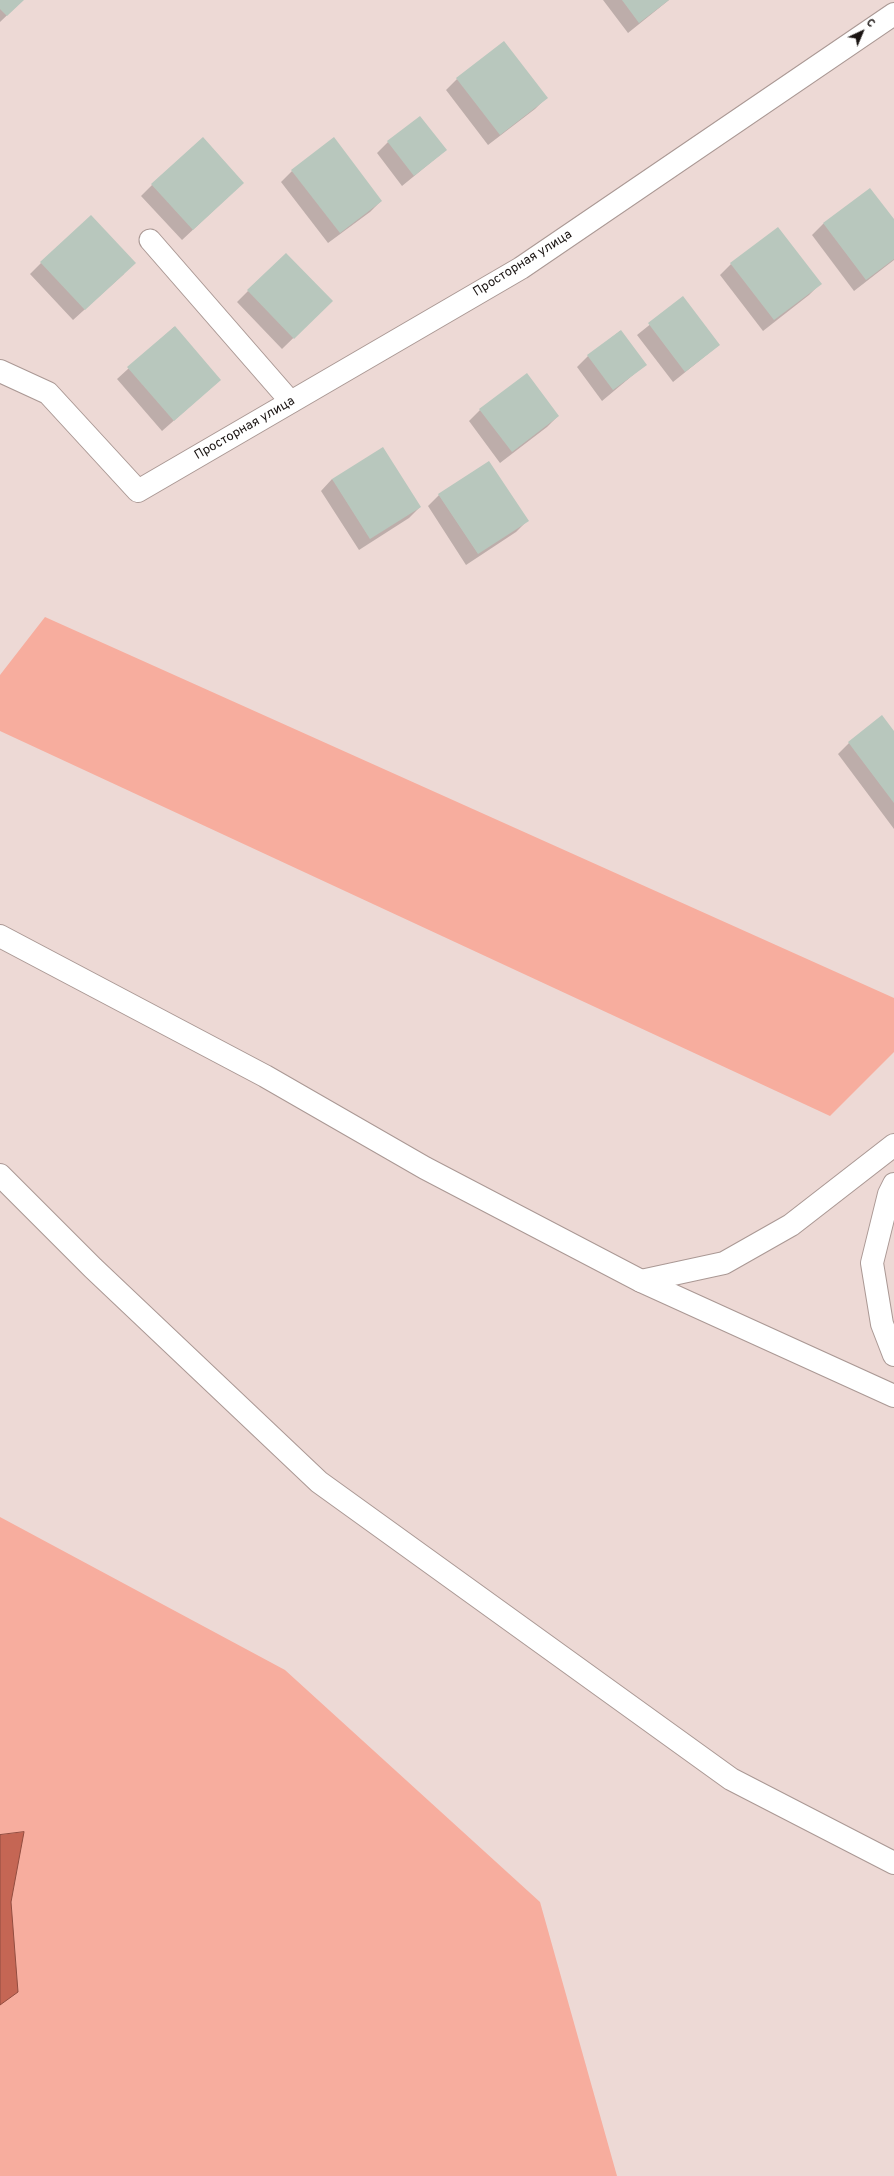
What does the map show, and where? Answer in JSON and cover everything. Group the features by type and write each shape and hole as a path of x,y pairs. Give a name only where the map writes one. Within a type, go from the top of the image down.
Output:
{"main road":[{"name":"Просторная улица","path":"0,371 48,393 138,491 521,268 894,14"},
{"path":"0,936 265,1076 425,1168 641,1282 894,1396"},
{"path":"641,1282 724,1263 790,1225 894,1145"},
{"path":"0,1175 93,1268 319,1482 731,1779 894,1863"},
{"path":"894,1184 889,1194 872,1263 882,1324 894,1355"}],"lane":[{"path":"150,240 291,402"}],"shaded area":[{"path":"45,617 894,998 894,1052 830,1116 0,731 0,675"},
{"path":"0,1517 285,1670 540,1902 617,2176 0,2176"},
{"path":"24,1832 11,1902 18,1992 0,2005 0,1835"}],"building":[{"path":"0,0 24,0 7,16 0,9"},
{"path":"622,0 669,0 639,23"},
{"path":"504,41 548,98 500,135 456,78"},
{"path":"420,116 447,150 414,176 387,141"},
{"path":"203,137 244,183 193,230 151,184"},
{"path":"334,137 382,201 340,233 291,170"},
{"path":"870,188 894,219 894,259 866,280 823,223"},
{"path":"91,215 136,263 85,310 40,262"},
{"path":"778,227 822,284 774,320 730,263"},
{"path":"286,253 333,301 294,339 247,290"},
{"path":"683,296 720,345 685,372 648,323"},
{"path":"175,326 221,380 174,421 127,367"},
{"path":"621,330 647,365 613,390 587,355"},
{"path":"527,373 559,416 512,452 479,409"},
{"path":"383,447 421,507 370,539 332,479"},
{"path":"489,461 529,521 478,554 438,494"},
{"path":"882,715 894,731 894,803 848,742"}]}
